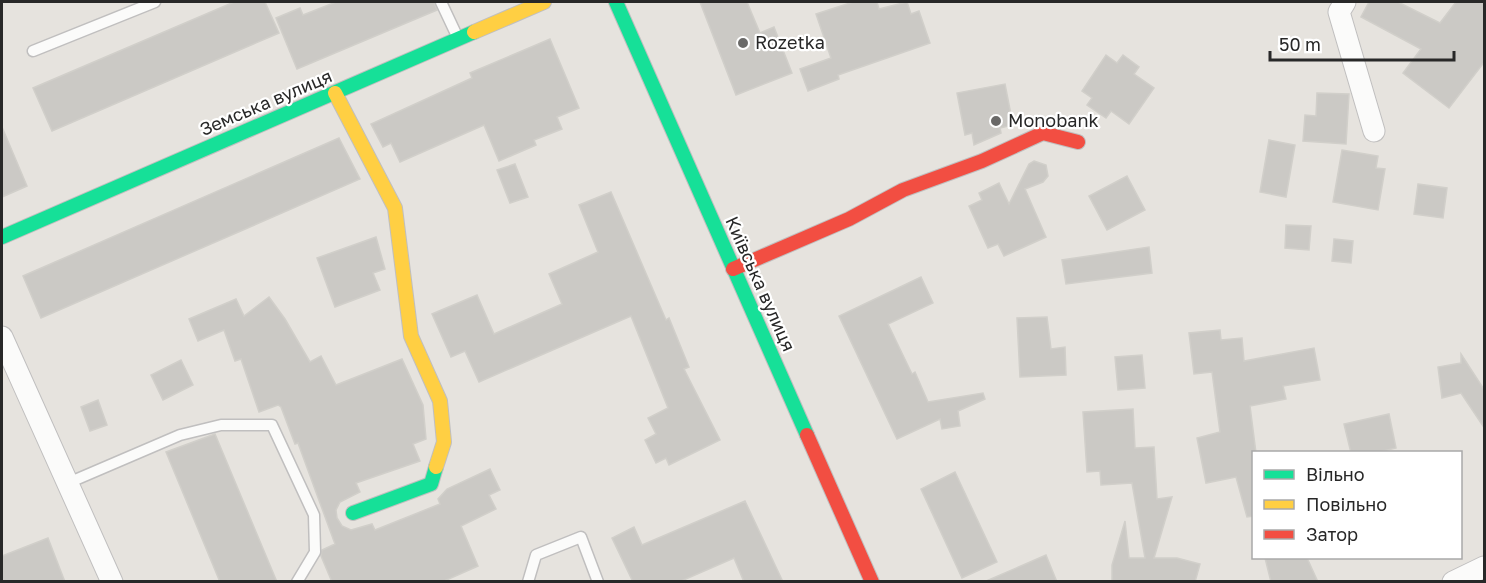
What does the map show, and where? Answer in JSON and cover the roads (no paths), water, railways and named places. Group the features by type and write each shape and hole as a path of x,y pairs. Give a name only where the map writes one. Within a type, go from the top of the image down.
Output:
{"street":[{"name":"Земська вулиця","path":"2,237 544,2"},
{"name":"Київська вулиця","path":"616,2 872,582"},
{"path":"1345,2 1339,12 1374,131"},
{"path":"335,93 395,208 411,336 440,401 444,442 431,484 353,513"},
{"path":"733,269 849,219 903,190 982,161 1043,134 1078,142"},
{"path":"2,337 112,582"},
{"path":"1453,582 1485,567"}],"lane":[{"path":"33,51 155,2"},
{"path":"441,2 458,39"},
{"path":"68,483 180,435 221,425 272,425 314,515 315,552 297,582"},
{"path":"528,582 536,555 581,537 598,582"}],"place":[{"name":"Rozetka","path":"743,43"},
{"name":"Monobank","path":"996,121"}]}
